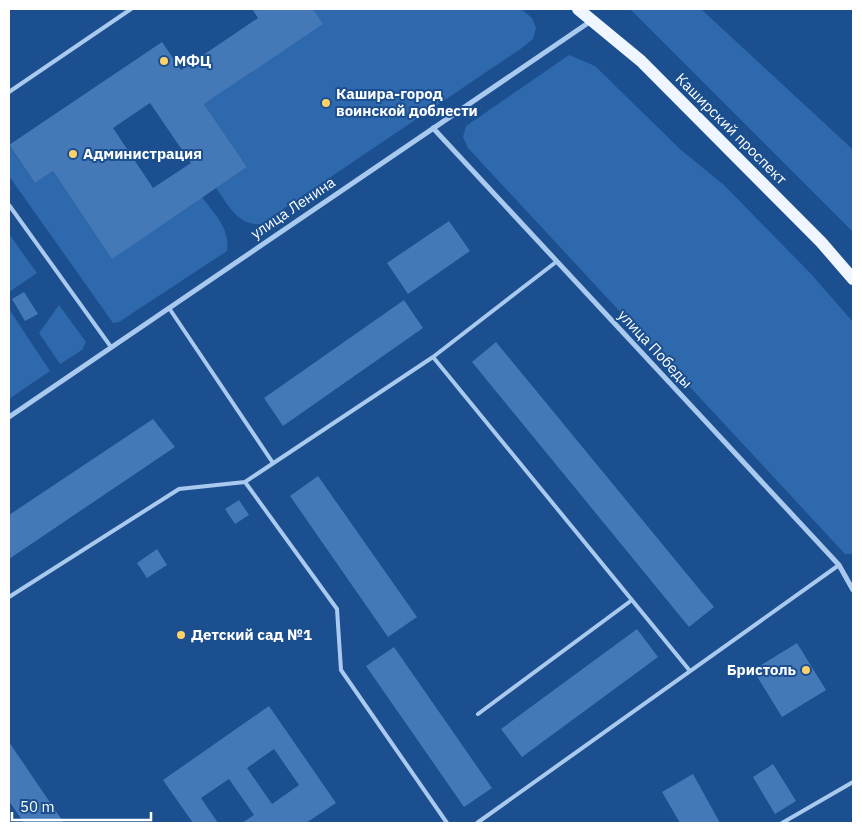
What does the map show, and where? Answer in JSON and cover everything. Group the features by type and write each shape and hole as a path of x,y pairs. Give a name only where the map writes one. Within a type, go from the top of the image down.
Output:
{"main road":[{"name":"Каширский проспект","path":"578,9 641,61 821,242 853,279"}],"street":[{"name":"улица Ленина","path":"9,417 592,20"},
{"name":"улица Победы","path":"433,128 839,565 853,590"}],"lane":[{"path":"9,92 131,9"},
{"path":"9,205 111,347"},
{"path":"9,597 179,489 245,482 433,357 556,262"},
{"path":"169,308 273,464"},
{"path":"433,357 690,671"},
{"path":"245,482 337,609 341,670 446,823"},
{"path":"477,823 839,565"},
{"path":"478,714 632,600"},
{"path":"782,823 853,782"}],"shaded area":[{"path":"313,9 521,9 532,18 536,28 533,39 519,50 261,224 246,222 234,213 216,188 247,167 204,104 322,24"},
{"path":"630,9 701,9 853,150 853,232"},
{"path":"569,55 595,66 681,150 724,185 812,275 853,322 853,554 845,554 468,148 463,137 466,126"},
{"path":"9,146 35,183 53,171 112,258 202,197 224,229 227,251 119,322 113,323 9,176"},
{"path":"9,234 37,273 9,292"},
{"path":"59,305 86,342 82,350 60,364 39,333"},
{"path":"9,309 50,371 9,399"}],"building":[{"name":"Администрация","path":"252,9 313,9 323,24 204,104 247,167 112,259 53,171 35,183 9,145 162,42 181,70 258,18","holes":["150,103 191,163 153,188 113,128"]},
{"path":"449,221 470,251 408,294 387,263"},
{"path":"24,292 38,314 25,321 12,299"},
{"path":"404,300 423,328 283,426 264,398"},
{"path":"496,342 714,607 689,627 472,362"},
{"path":"153,419 175,447 9,559 9,515"},
{"path":"318,476 417,617 388,637 290,496"},
{"path":"239,500 249,515 235,524 225,509"},
{"path":"157,549 167,565 147,578 137,563"},
{"path":"637,629 658,657 522,757 501,729"},
{"path":"797,643 826,690 782,717 753,670"},
{"path":"394,647 492,788 464,807 366,666"},
{"path":"269,706 336,803 306,823 242,823 254,815 229,779 201,798 218,823 193,823 163,780","holes":["274,749 299,785 272,804 247,768"]},
{"path":"9,742 64,823 24,823 9,801"},
{"path":"773,764 796,801 775,814 753,777"},
{"path":"693,774 720,823 680,823 662,792"}],"place":[{"name":"МФЦ","path":"164,61"},
{"name":"Кашира-город воинской доблести","path":"326,103"},
{"name":"Администрация","path":"73,154"},
{"name":"Детский сад №1","path":"181,635"},
{"name":"Бристоль","path":"806,670"}]}
